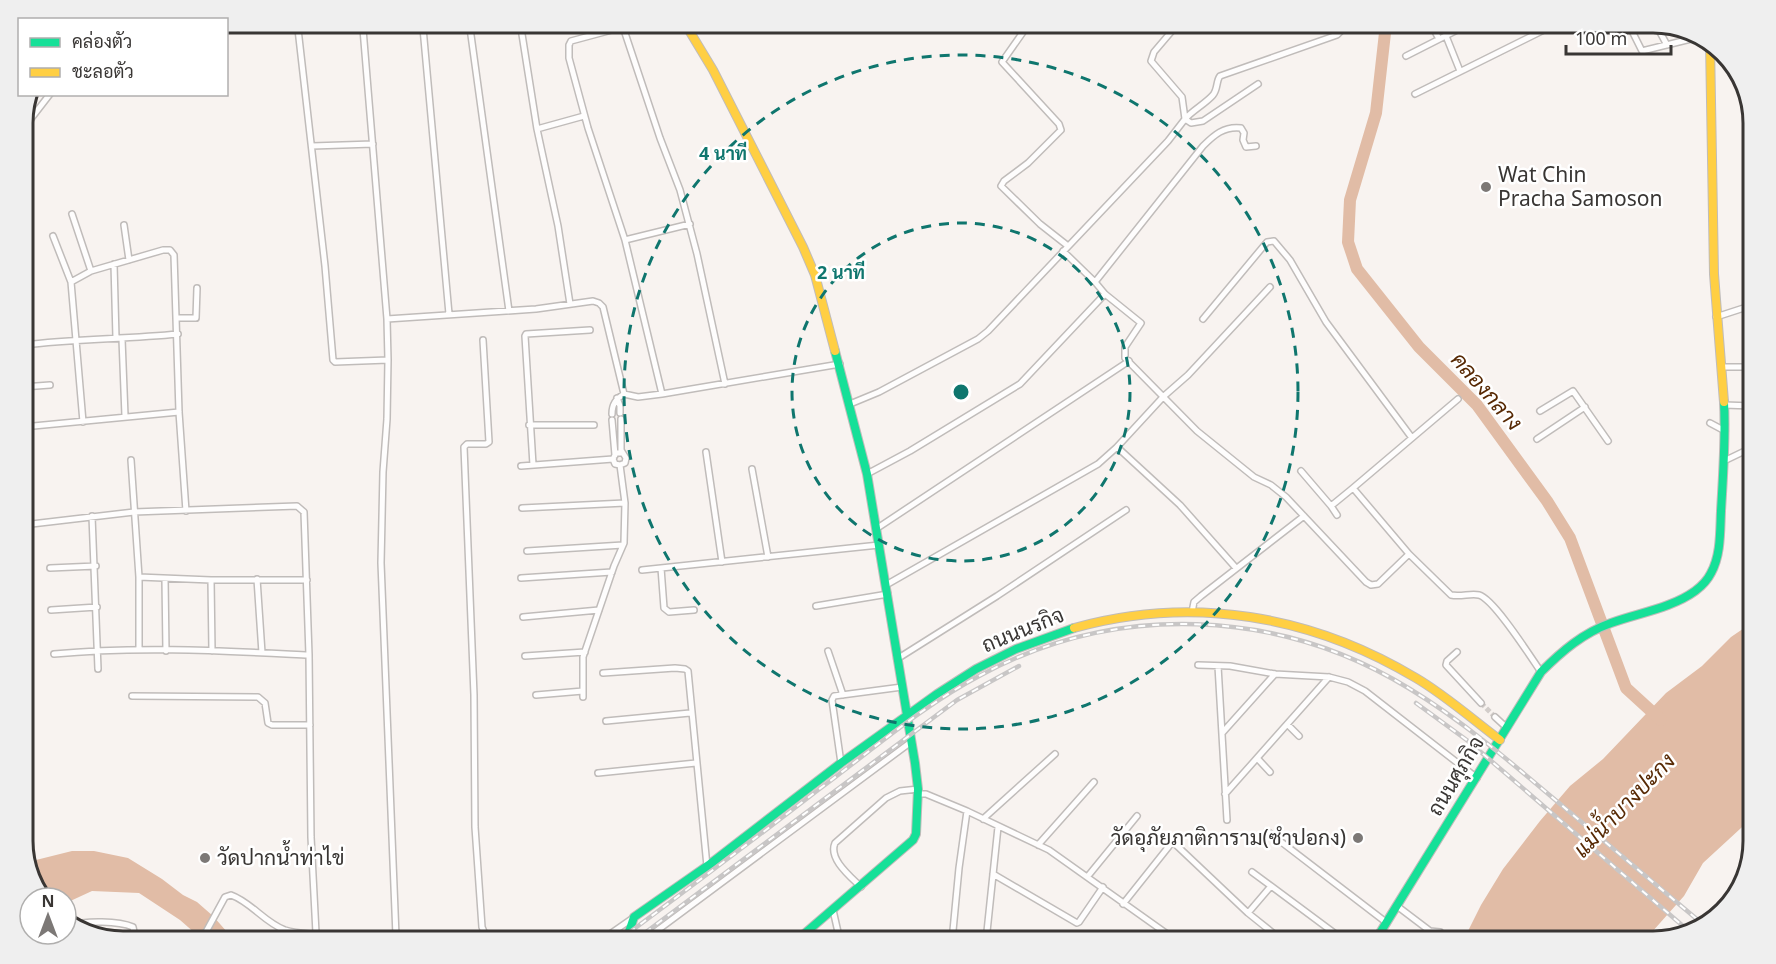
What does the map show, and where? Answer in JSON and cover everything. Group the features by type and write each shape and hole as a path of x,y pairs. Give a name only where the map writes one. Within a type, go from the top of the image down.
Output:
{"street":[{"path":"298,33 333,360 339,363 388,360"},
{"path":"363,33 387,319 387,419 382,495 381,563 396,931"},
{"path":"423,33 449,314"},
{"path":"471,33 509,311"},
{"path":"522,33 537,129 558,226 570,304"},
{"path":"601,33 571,41 568,45 568,58 584,116 625,240 662,394"},
{"path":"625,33 690,224 725,384"},
{"path":"690,33 717,79 804,247 815,274 867,474 911,742 917,791 914,840 808,931"},
{"path":"1023,33 1002,62 1059,124 1061,130 1001,186 1065,249 1105,294 1141,322 1125,347 1124,355 1128,361 1197,431 1254,477 1279,490 1366,582 1371,585 1378,584 1409,554"},
{"path":"1171,33 1154,52 1151,61 1182,97 1185,119 1191,123 1203,121 1258,84"},
{"path":"850,404 879,392 978,339 1129,184 1185,119 1213,95 1220,76 1339,33"},
{"path":"1436,33 1439,39"},
{"path":"1406,56 1452,33"},
{"path":"1415,94 1538,33"},
{"path":"1633,33 1642,51 1687,40"},
{"path":"1661,34 1667,45"},
{"path":"1446,36 1460,71"},
{"name":"ถนนศุภกิจ","path":"1381,931 1541,672 1556,656 1578,639 1613,621 1678,602 1697,592 1712,577 1718,558 1725,431 1722,367 1716,317 1710,54"},
{"path":"33,116 48,96"},
{"path":"537,129 584,116"},
{"path":"1095,282 1214,135 1230,127 1241,128 1244,130 1243,140 1246,147 1257,146"},
{"path":"312,146 373,144"},
{"path":"72,214 91,271"},
{"path":"625,240 690,224"},
{"path":"124,225 129,260"},
{"path":"53,236 71,282 83,422"},
{"path":"1203,319 1267,242 1274,241 1290,260 1326,322 1412,438"},
{"path":"71,282 91,271 163,250 170,250 174,255 179,412 186,511"},
{"path":"114,264 125,416"},
{"path":"886,585 1098,464 1164,396 1188,375 1270,287"},
{"path":"176,318 196,318 197,288"},
{"path":"867,474 910,451 1020,384 1105,294"},
{"path":"387,319 509,311 593,301 601,305 624,393"},
{"path":"1716,317 1743,308"},
{"path":"533,465 525,336 526,334 590,330"},
{"path":"33,344 76,339 177,334"},
{"path":"483,340 489,442 467,444 464,447 474,695 475,827 484,931"},
{"path":"876,529 1128,361"},
{"path":"624,393 638,397 662,394 840,364"},
{"path":"1722,367 1743,367"},
{"path":"33,386 50,385"},
{"path":"1540,411 1572,391 1608,441"},
{"path":"617,398 621,406 621,453 626,458 625,463 620,465 615,464 614,457 612,406 617,398 624,393"},
{"path":"1330,506 1458,399"},
{"path":"1724,405 1743,406"},
{"path":"1537,439 1585,407"},
{"path":"33,427 179,412"},
{"path":"1710,423 1725,431"},
{"path":"529,425 594,425"},
{"path":"1117,447 1180,505 1236,568"},
{"path":"706,452 722,562"},
{"path":"1724,461 1743,452"},
{"path":"521,466 614,457 621,453"},
{"path":"132,460 140,576 139,650"},
{"path":"536,695 584,694 585,652 622,546 626,503 620,465"},
{"path":"752,469 768,557"},
{"path":"1301,471 1337,515"},
{"path":"1353,488 1409,554 1451,595 1461,597 1474,594 1489,600 1541,672"},
{"path":"522,508 626,503"},
{"path":"33,524 134,512 297,506 302,508 304,512 309,655 311,837 316,931"},
{"path":"897,659 1126,510"},
{"path":"92,516 96,566 98,669"},
{"path":"1192,612 1194,602 1304,516"},
{"path":"642,570 879,545"},
{"path":"527,550 622,546"},
{"path":"50,568 96,566"},
{"path":"661,568 664,608 669,612 694,610"},
{"path":"520,578 612,572"},
{"path":"140,576 165,579 306,580"},
{"path":"165,579 166,651"},
{"path":"257,579 262,653"},
{"path":"211,580 212,651"},
{"path":"816,606 888,594"},
{"path":"51,610 97,607"},
{"path":"523,617 599,610"},
{"name":"ถนนนรกิจ","path":"634,917 707,866 841,763 987,663 1056,633 1092,623 1143,614 1192,612 1225,614 1291,624 1342,640 1379,657 1418,679 1500,740"},
{"path":"54,654 98,650 139,650 309,655"},
{"path":"828,651 843,695"},
{"path":"525,656 585,652"},
{"path":"1457,652 1447,661 1446,665 1481,703"},
{"path":"1198,665 1275,674 1329,677 1348,682 1365,691 1477,778"},
{"path":"1218,666 1227,820"},
{"path":"603,673 675,668 685,669 688,672 690,712 707,866"},
{"path":"1223,732 1275,674"},
{"path":"1225,794 1329,677"},
{"path":"841,763 832,700 834,696 902,687"},
{"path":"132,696 258,697 265,703 268,723 272,725 310,725"},
{"path":"606,721 690,712"},
{"path":"1495,717 1507,728"},
{"path":"1287,724 1299,736"},
{"path":"658,931 911,742"},
{"path":"983,819 1055,754"},
{"path":"1257,758 1270,772"},
{"path":"598,774 696,763"},
{"path":"1038,844 1094,782"},
{"path":"861,887 837,860 833,853 835,843 886,798 900,791 917,791 1038,844 1088,876 1162,931"},
{"path":"953,931 957,880 967,811"},
{"path":"1088,876 1137,816"},
{"path":"987,931 998,827"},
{"path":"1267,831 1386,923"},
{"path":"1124,904 1170,845 1174,843 1270,931"},
{"path":"1252,872 1330,931"},
{"path":"993,874 1077,923 1080,922 1103,887"},
{"path":"1248,913 1271,886"},
{"path":"208,931 225,897 231,895 255,909 275,926 288,931"},
{"path":"1397,906 1430,931"},
{"path":"833,910 838,931"},
{"path":"615,931 634,917"},
{"path":"630,931 634,917"},
{"path":"86,923 125,924 133,927 134,931"}],"water":[{"name":"แม่น้ำบางปะกง","path":"1743,629 1743,826 1703,863 1684,896 1653,931 1468,931 1503,869 1570,786 1603,759 1666,693 1702,666 1731,637"},
{"path":"72,851 94,851 128,858 197,902 226,931 193,931 139,893 92,891 78,897 78,886 45,886 35,860"}],"waterway":[{"name":"คลองกลาง","path":"1385,33 1376,113 1350,200 1348,242 1357,269 1419,347 1477,405 1547,501 1570,538 1626,688 1661,720"}],"tunnel":[{"path":"1481,703 1495,717"}],"railway":[{"path":"631,931 897,730 959,687 981,675 1033,651 1087,635 1142,626 1197,624 1252,630 1307,642 1359,662 1410,689 1466,727 1501,755 1697,919"},
{"path":"647,931 957,700 1019,666"},
{"path":"1416,703 1468,741 1683,926"}],"traffic: fast":[{"path":"808,931 913,840 916,834 918,789 915,763 867,474 835,351"},
{"path":"1381,931 1541,672 1582,637 1611,623 1680,600 1698,589 1708,579 1717,559 1719,543 1724,402"},
{"path":"629,931 634,917 710,864 841,763 937,694 976,669 1016,649 1074,628"}],"traffic: slow":[{"path":"691,33 713,70 803,247 815,275 835,351"},
{"path":"1710,54 1714,274 1724,402"},
{"path":"1074,628 1118,618 1162,613 1206,613 1250,617 1293,626 1335,639 1376,656 1416,678 1500,740"}],"place":[{"name":"Wat Chin Pracha Samoson","path":"1486,187"},
{"name":"วัดอุภัยภาติการาม(ซำปอกง)","path":"1358,838"},
{"name":"วัดปากน้ำท่าไข่","path":"205,858"}]}
